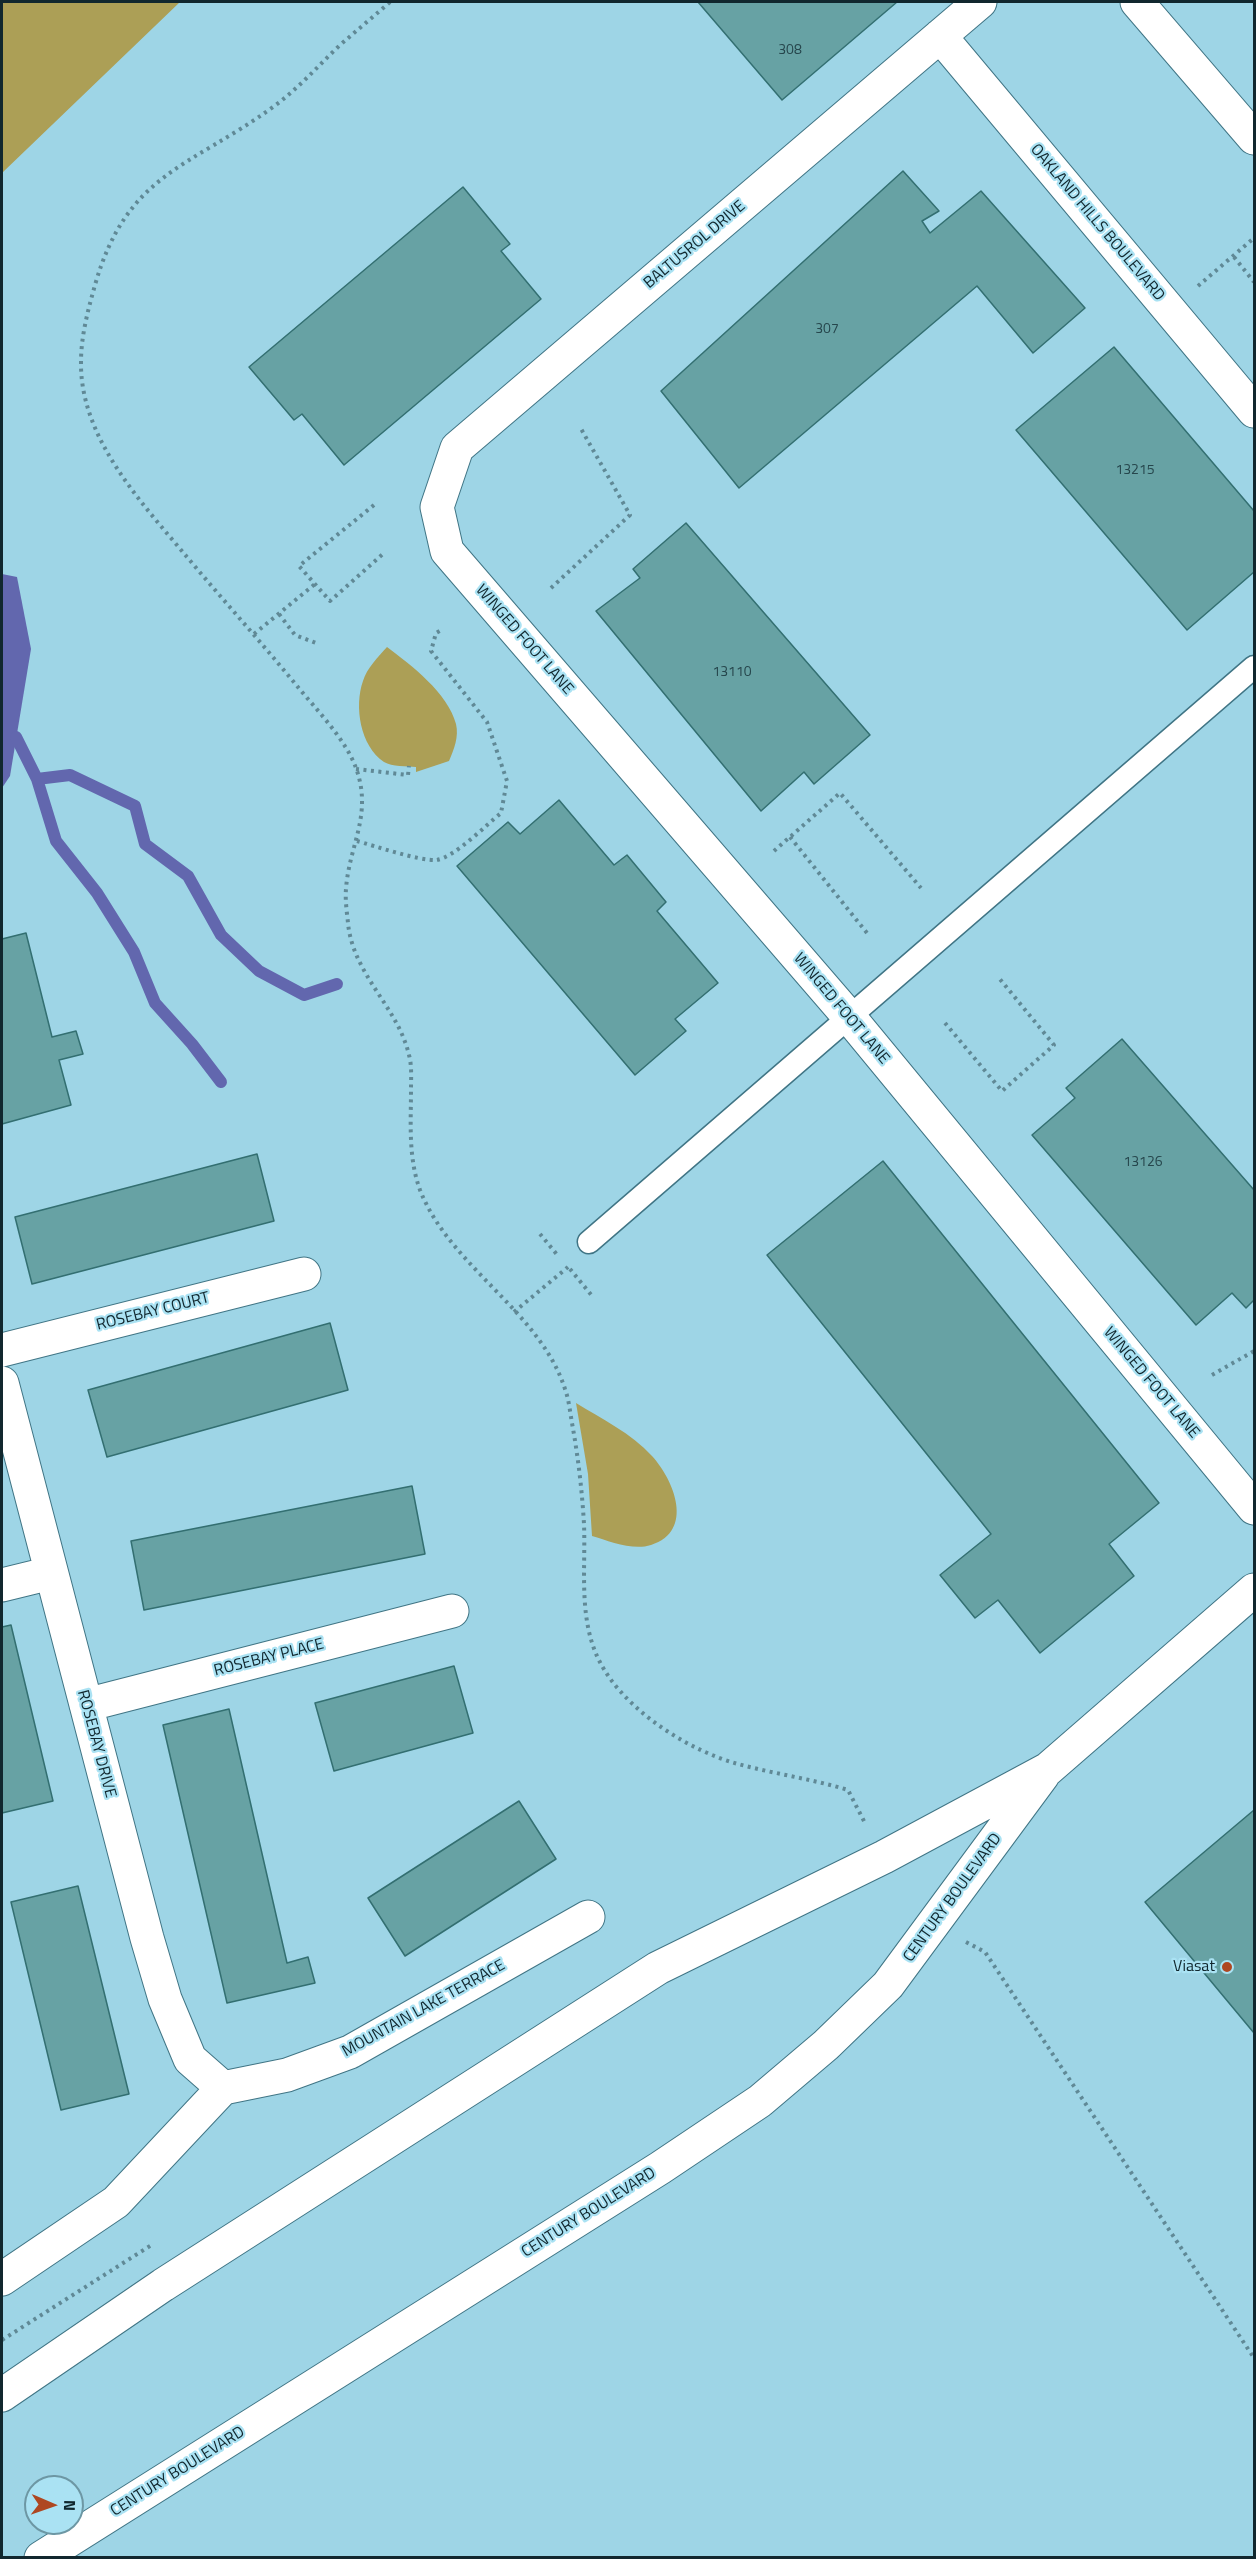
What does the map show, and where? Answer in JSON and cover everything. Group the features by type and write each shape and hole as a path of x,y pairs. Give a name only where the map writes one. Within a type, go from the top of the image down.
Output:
{"street":[{"name":"BALTUSROL DRIVE","path":"437,507 457,448 980,2"},
{"path":"1137,2 1254,138"},
{"name":"OAKLAND HILLS BOULEVARD","path":"940,36 1254,411"},
{"name":"WINGED FOOT LANE","path":"437,507 447,551 850,1018 1254,1508"},
{"name":"ROSEBAY COURT","path":"2,1350 304,1274"},
{"name":"ROSEBAY DRIVE","path":"2,1383 165,1999 190,2059 223,2088"},
{"path":"2,1585 51,1573"},
{"name":"CENTURY BOULEVARD","path":"2,2395 163,2285 658,1968 885,1857 1048,1769 1254,1590"},
{"name":"ROSEBAY PLACE","path":"86,1705 452,1611"},
{"name":"CENTURY BOULEVARD","path":"41,2558 660,2168 760,2102 826,2045 888,1985 1048,1769"},
{"name":"MOUNTAIN LAKE TERRACE","path":"223,2088 287,2075 350,2052 588,1917"},
{"path":"2,2279 116,2202 223,2088"}],"lane":[{"path":"589,1242 1254,667"}],"path":[{"path":"390,2 340,45 301,85 268,111 194,155 142,195 121,222 104,256 84,322 80,366 87,409 128,487 321,715 355,763 364,795 357,841 346,888 349,933 356,956 401,1032 411,1059 410,1148 418,1185 442,1231 547,1350 566,1389 579,1458 584,1525 585,1617 593,1648 605,1673 625,1698 649,1719 708,1753 738,1764 848,1790 885,1857"},
{"path":"1191,292 1254,238"},
{"path":"1234,257 1254,282"},
{"path":"551,588 630,515 580,427"},
{"path":"374,505 299,566 330,601 384,553"},
{"path":"254,634 315,584"},
{"path":"279,614 295,634 315,643"},
{"path":"357,841 389,851 435,860 448,855 501,813 507,781 487,722 431,651 436,633 443,629"},
{"path":"356,769 408,775 410,766"},
{"path":"774,851 840,793 921,888"},
{"path":"790,837 867,933"},
{"path":"945,1023 1002,1091 1054,1045 999,978"},
{"path":"514,1312 568,1267"},
{"path":"1212,1375 1254,1351"},
{"path":"935,1924 985,1952 1254,2358"}],"shaded area":[{"path":"2,2 180,2 2,173"},
{"path":"387,647 428,681 452,713 457,734 449,761 416,772 416,767 387,764 369,746 364,736 359,713 360,691 367,672"},
{"path":"576,1403 635,1440 660,1466 673,1491 676,1504 673,1529 665,1538 651,1545 637,1547 621,1545 592,1536 588,1474"}],"water":[{"path":"2,574 17,577 31,649 10,776 2,788"}],"building":[{"path":"698,2 897,2 782,100"},
{"path":"903,171 939,211 922,221 930,233 981,191 1085,308 1033,353 977,286 739,488 661,391"},
{"path":"463,187 510,244 501,251 541,299 344,465 302,414 294,420 249,367"},
{"path":"1114,347 1254,511 1254,572 1187,630 1016,430"},
{"path":"686,523 870,735 814,784 804,772 761,811 596,611 640,578 633,569"},
{"path":"559,800 614,865 627,855 666,902 657,911 718,983 675,1019 686,1031 635,1075 457,866 508,822 520,834"},
{"path":"26,933 52,1037 76,1031 83,1054 59,1060 71,1105 2,1124 2,939"},
{"path":"1122,1039 1254,1190 1254,1300 1246,1308 1232,1293 1196,1325 1032,1135 1075,1098 1066,1088"},
{"path":"257,1154 274,1221 32,1284 15,1217"},
{"path":"883,1161 1159,1503 1109,1544 1134,1576 1040,1653 998,1600 975,1618 940,1575 991,1534 767,1255"},
{"path":"330,1323 348,1390 107,1457 88,1390"},
{"path":"412,1486 425,1554 144,1610 131,1541"},
{"path":"11,1625 53,1801 2,1813 2,1627"},
{"path":"454,1666 473,1733 334,1771 315,1703"},
{"path":"229,1709 287,1963 308,1957 315,1983 227,2003 163,1725"},
{"path":"519,1801 556,1859 405,1956 368,1898"},
{"name":"Viasat","path":"1254,1810 1254,2033 1145,1902"},
{"path":"78,1886 129,2094 61,2110 11,1902"}],"waterway":[{"path":"16,737 37,779 56,841 97,893 134,952 155,1003 192,1044 221,1082"},
{"path":"37,779 70,775 135,806 145,844 188,876 221,935 259,971 304,995 337,984"}],"place":[{"name":"Viasat","path":"1227,1967"}]}
